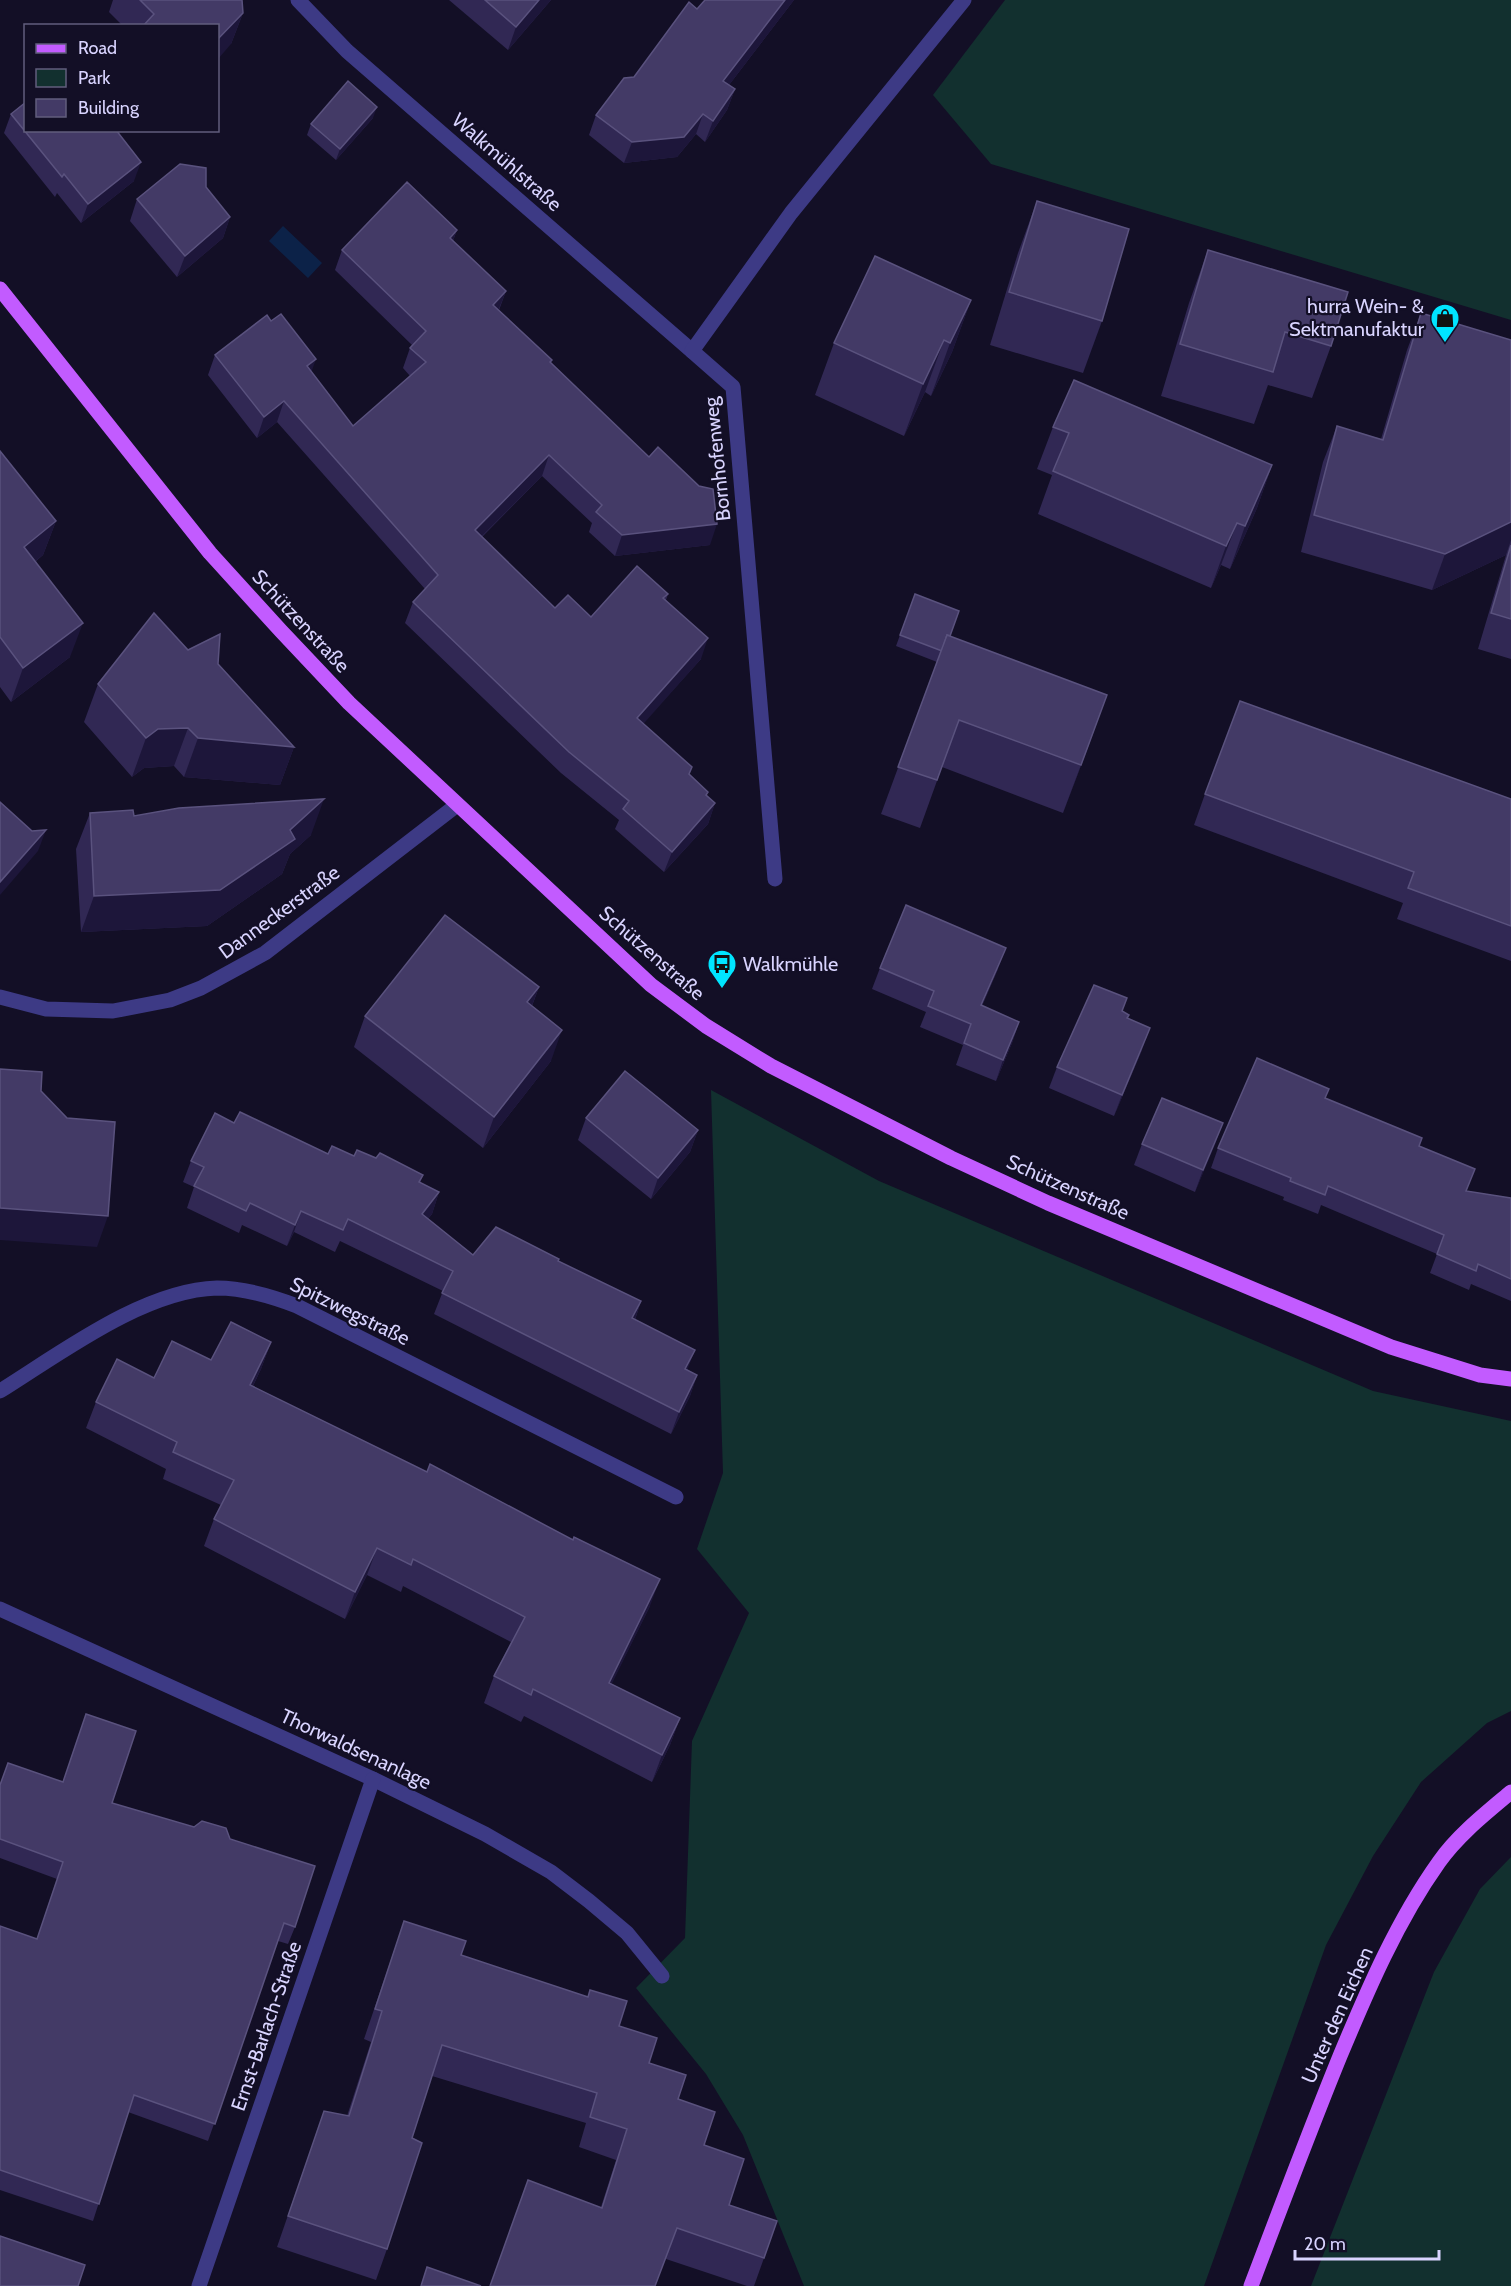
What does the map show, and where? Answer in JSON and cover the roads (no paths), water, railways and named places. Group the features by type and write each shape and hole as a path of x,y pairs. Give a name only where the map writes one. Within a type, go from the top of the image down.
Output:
{"main road":[{"name":"Schützenstraße","path":"0,289 218,561 349,703 651,985 706,1026 771,1066 951,1158 1048,1203 1391,1347 1480,1375 1511,1379"},
{"name":"Unter den Eichen","path":"1251,2286 1326,2091 1375,1976 1415,1899 1440,1860 1477,1820 1511,1792"}],"street":[{"name":"Walkmühlstraße","path":"298,0 347,51 692,351"},
{"path":"692,351 791,213 964,0"},
{"name":"Bornhofenweg","path":"692,351 733,387 775,879"},
{"name":"Danneckerstraße","path":"0,997 46,1009 113,1011 170,1000 201,988 265,953 457,805"},
{"name":"Spitzwegstraße","path":"0,1391 112,1321 156,1301 215,1288 240,1289 271,1296 297,1306 676,1497"},
{"name":"Thorwaldsenanlage","path":"0,1609 373,1779 485,1834 551,1872 627,1933 662,1976"},
{"name":"Ernst-Barlach-Straße","path":"200,2286 373,1779"}],"water":[{"path":"283,226 322,263 308,278 269,241"}],"place":[{"name":"hurra Wein- & Sektmanufaktur","path":"1445,344"},
{"name":"Walkmühle","path":"722,990"}]}
